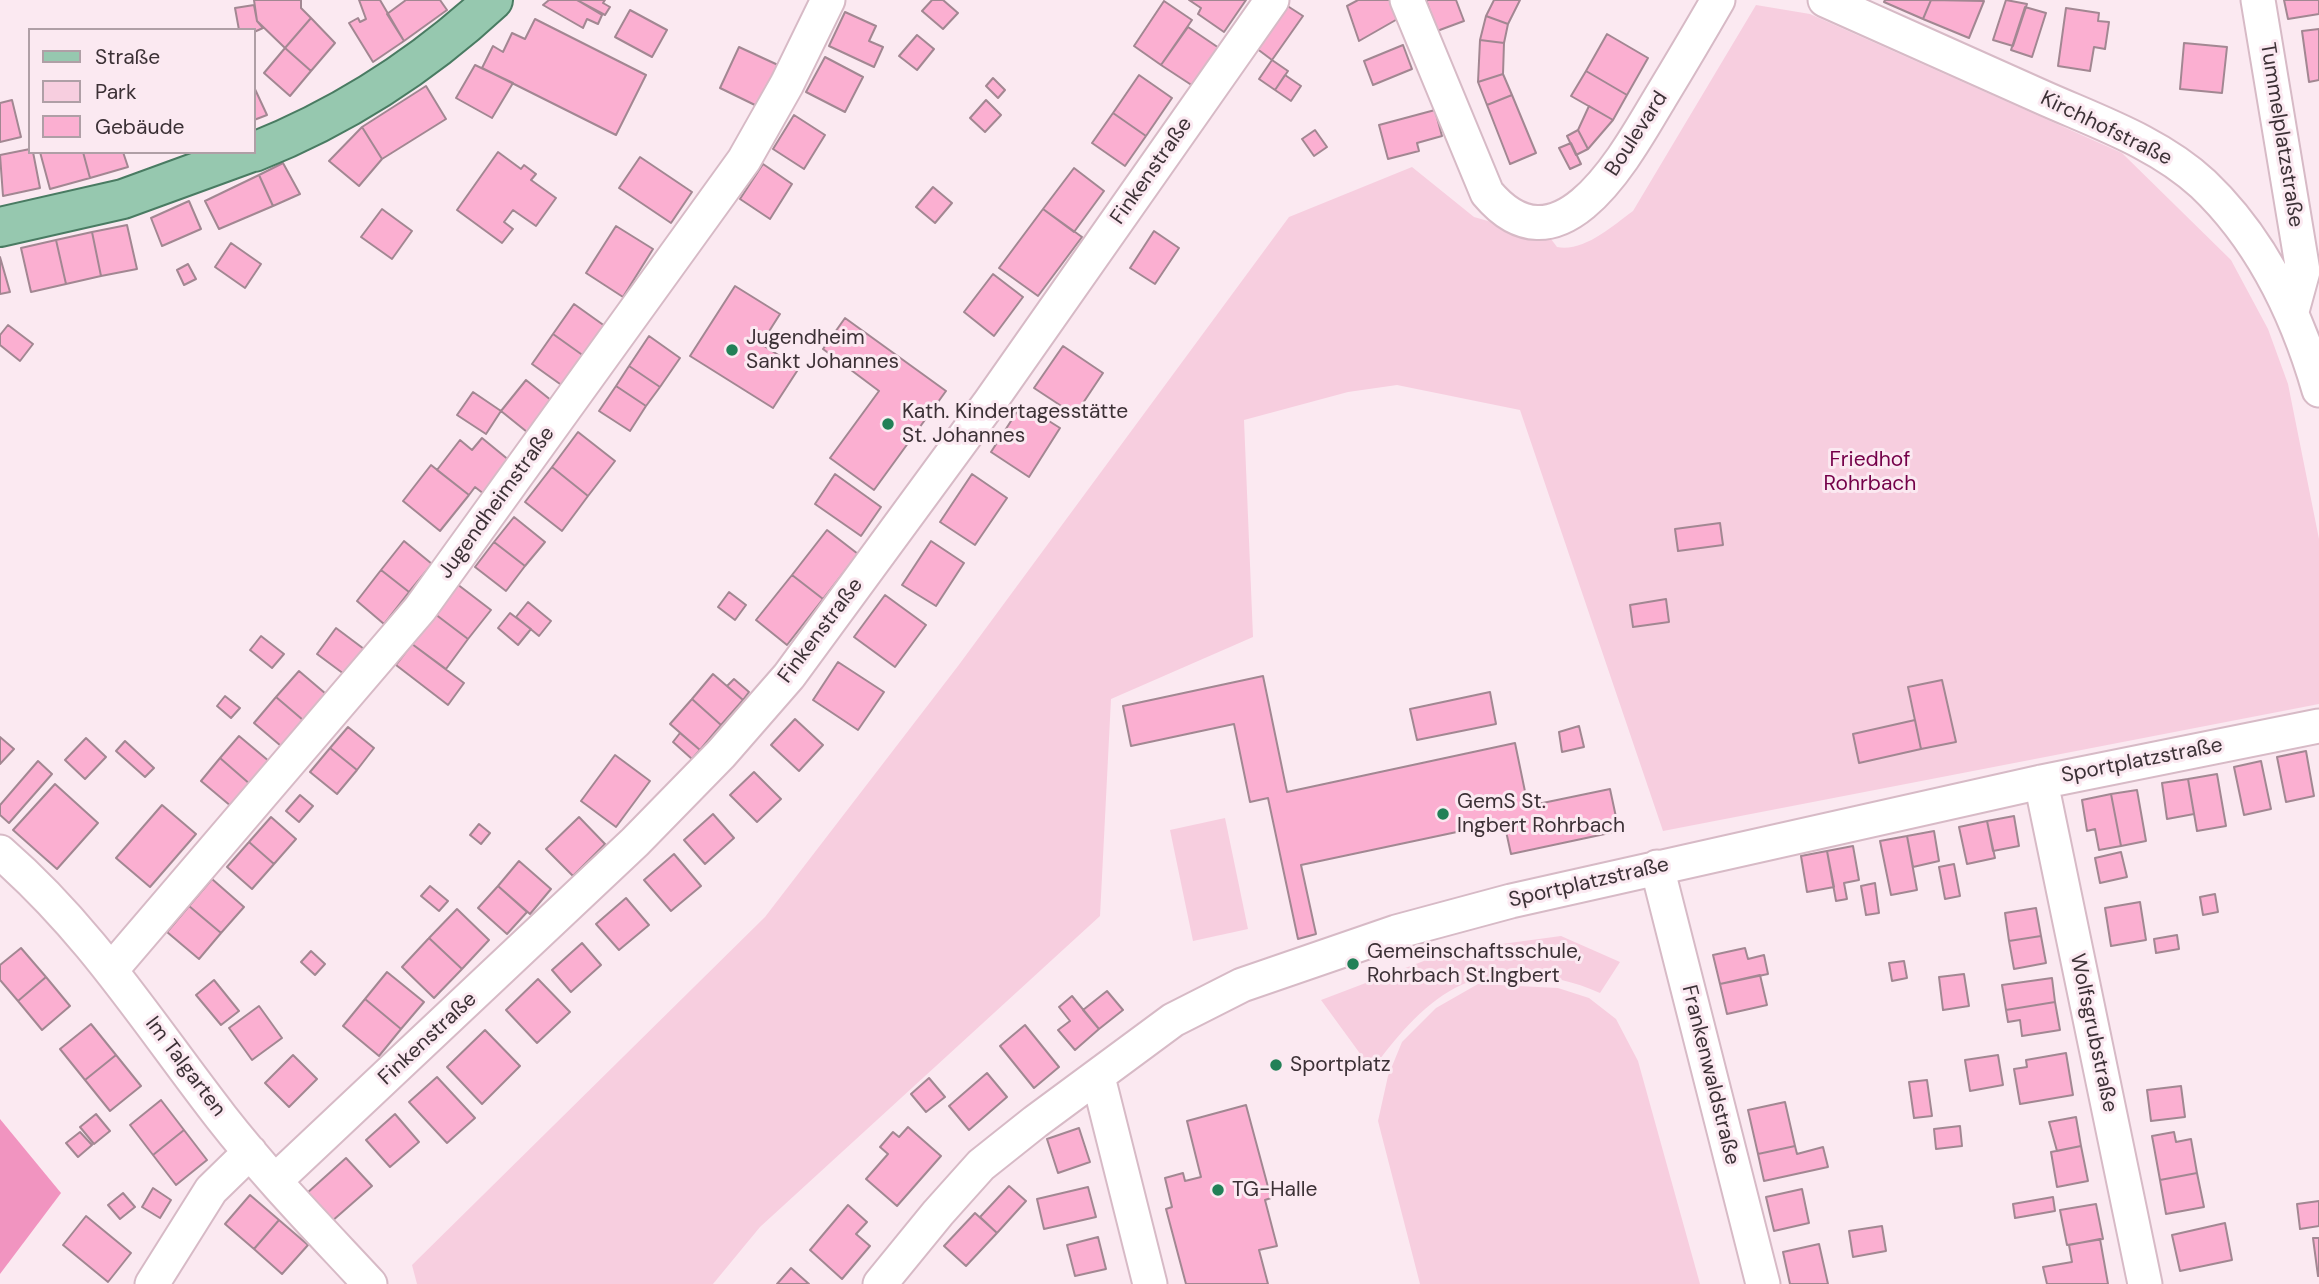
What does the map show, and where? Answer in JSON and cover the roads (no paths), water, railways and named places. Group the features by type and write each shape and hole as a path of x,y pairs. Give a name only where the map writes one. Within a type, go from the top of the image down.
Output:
{"main road":[{"path":"256,151 362,98 448,40 493,0"},
{"path":"0,227 123,199 247,154"}],"street":[{"name":"Jugendheimstraße","path":"112,969 420,609 744,160 787,84 828,0"},
{"name":"Finkenstraße","path":"275,1181 635,842 721,754 789,676 998,391 1272,0"},
{"name":"Boulevard","path":"1407,0 1487,192 1501,209 1519,218 1544,222 1569,215 1619,168 1718,0"},
{"name":"Kirchhofstraße","path":"1825,0 2108,127 2175,162 2203,184 2266,262 2292,311 2307,348 2319,390"},
{"name":"Tummelplatzstraße","path":"2258,0 2303,271 2300,293 2292,311"},
{"name":"Sportplatzstraße","path":"880,1284 937,1213 981,1166 1035,1122 1173,1020 1242,985 1396,932 1657,867 2041,782 2319,726"},
{"name":"Wolfsgrubstraße","path":"2041,782 2145,1284"},
{"name":"Im Talgarten","path":"0,852 60,907 112,969 250,1152 370,1284"},
{"name":"Frankenwaldstraße","path":"1657,867 1763,1284"},
{"path":"1098,1077 1150,1284"},
{"path":"152,1284 211,1190 250,1152"}],"place":[{"name":"Jugendheim Sankt Johannes","path":"732,350"},
{"name":"Kath. Kindertagesstätte St. Johannes","path":"888,424"},
{"name":"GemS St. Ingbert Rohrbach","path":"1443,814"},
{"name":"Gemeinschaftsschule, Rohrbach St.Ingbert","path":"1353,964"},
{"name":"Sportplatz","path":"1276,1065"},
{"name":"TG-Halle","path":"1218,1190"}],"park label":[{"name":"Friedhof Rohrbach","path":"1870,472"}]}
